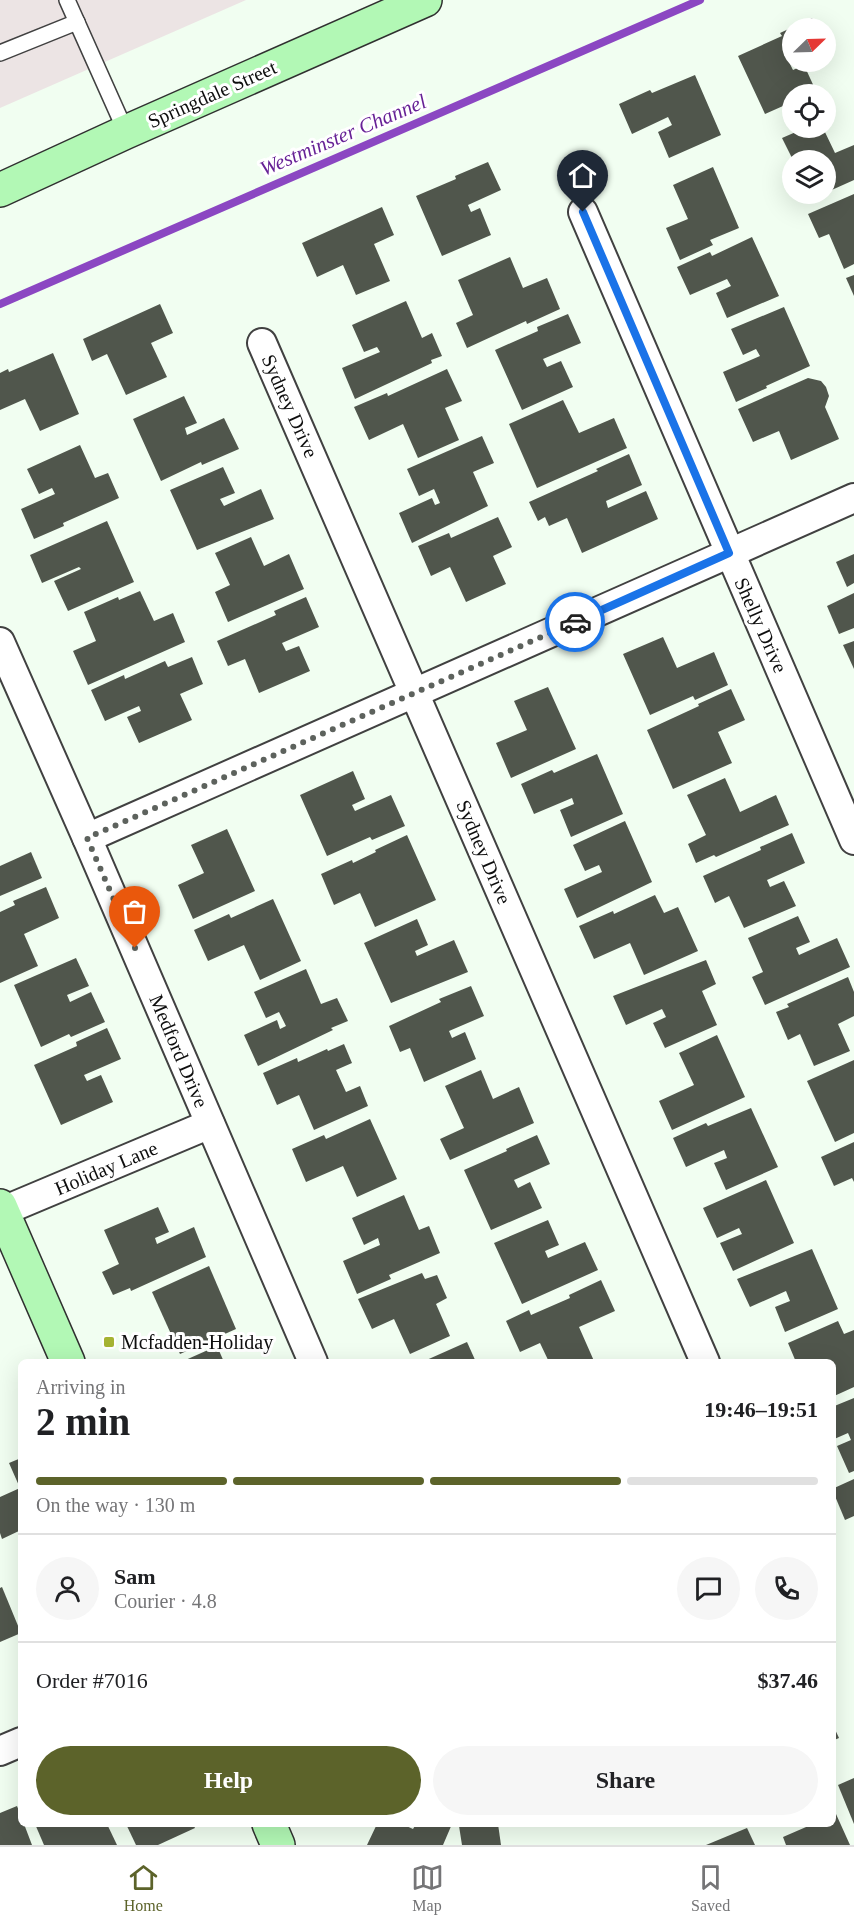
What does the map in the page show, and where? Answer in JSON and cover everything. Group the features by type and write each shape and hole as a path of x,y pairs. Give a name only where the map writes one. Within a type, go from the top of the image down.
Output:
{"main road":[{"name":"Springdale Street","path":"0,190 405,4"},
{"path":"1,1208 67,1359"},
{"path":"270,1827 278,1845"}],"street":[{"name":"Shelly Drive","path":"583,212 854,840"},
{"name":"Sydney Drive","path":"262,342 704,1359"},
{"path":"87,838 854,498"},
{"name":"Medford Drive","path":"0,642 312,1359"},
{"name":"Holiday Lane","path":"1,1208 210,1125"},
{"path":"0,1751 18,1743"}],"lane":[{"path":"67,0 126,132"},
{"path":"2,47 77,22"}],"shaded area":[{"path":"0,0 246,0 0,108"}],"building":[{"path":"782,36 782,72 807,72 813,84 782,84 782,106 765,114 738,56"},
{"path":"695,75 721,135 669,158 658,132 672,125 668,117 632,134 619,104 650,90 652,93"},
{"path":"782,138 828,138 834,150 788,150"},
{"path":"854,145 854,180 836,188 836,153"},
{"path":"488,162 501,190 468,205 471,212 480,208 491,235 442,256 416,196"},
{"path":"713,167 739,228 710,240 713,245 680,260 666,228 688,219 673,185"},
{"path":"854,194 854,264 844,269 829,234 819,238 808,214 836,204 836,202"},
{"path":"382,207 394,235 374,244 390,281 356,295 343,265 317,277 302,243"},
{"path":"752,237 779,296 727,318 716,293 731,286 727,279 690,295 677,267 710,252 712,256"},
{"path":"510,257 523,288 547,278 560,309 527,324 526,321 467,348 456,323 473,315 458,280"},
{"path":"854,275 854,296 846,278"},
{"path":"406,301 422,338 432,333 442,356 431,360 432,363 355,399 342,368 380,352 377,347 364,352 352,325"},
{"path":"160,304 173,333 151,343 167,377 126,395 107,354 92,361 83,339"},
{"path":"784,307 810,366 736,402 723,372 760,356 756,349 743,355 731,329"},
{"path":"568,314 581,343 543,359 547,367 561,361 573,387 522,410 495,350 538,331 537,327"},
{"path":"53,353 79,414 40,431 25,399 0,410 0,373 8,369 9,372"},
{"path":"447,369 462,401 445,408 459,440 418,458 403,424 369,440 354,407 387,393 388,396"},
{"path":"808,378 821,381 826,387 829,396 825,407 839,439 791,460 779,431 753,442 738,409"},
{"path":"184,396 197,423 185,428 187,435 224,418 239,449 202,465 201,462 161,481 133,419"},
{"path":"563,400 579,433 614,418 627,448 537,488 509,424"},
{"path":"482,436 494,463 473,472 488,506 412,543 399,513 432,498 435,505 440,503 434,489 419,496 407,469"},
{"path":"80,445 95,478 108,473 119,498 63,523 64,526 34,539 21,509 55,494 52,488 39,494 27,469"},
{"path":"629,454 642,485 606,501 608,508 646,491 658,519 582,553 567,518 549,526 545,517 538,521 529,502 598,471 596,469"},
{"path":"223,467 235,493 220,499 224,506 261,489 274,519 197,550 170,490"},
{"path":"498,517 512,547 493,556 506,584 466,602 450,567 431,576 418,546 449,533 451,538"},
{"path":"107,521 134,582 68,611 54,581 81,569 79,567 42,583 30,555"},
{"path":"251,537 264,566 289,554 304,589 228,622 215,592 230,585 215,553"},
{"path":"854,554 854,583 847,587 836,562"},
{"path":"140,591 154,621 173,613 185,642 88,685 73,651 96,641 84,612 118,597 119,600"},
{"path":"854,593 854,628 839,634 827,606"},
{"path":"306,597 319,627 282,643 286,651 299,646 310,671 259,693 245,659 228,666 217,641 276,615 274,611"},
{"path":"663,637 677,668 714,652 728,685 695,700 693,696 650,715 623,654"},
{"path":"854,641 854,669 843,645"},
{"path":"192,657 203,684 180,694 192,720 139,743 127,717 141,711 139,706 105,721 91,690 124,675 125,679 165,661 168,667"},
{"path":"548,687 576,749 511,778 496,743 527,730 514,701"},
{"path":"731,689 745,720 718,732 732,763 673,789 647,730"},
{"path":"597,754 623,814 571,837 560,810 574,804 572,798 534,814 521,784 552,770 554,773"},
{"path":"353,771 365,799 352,805 355,811 391,795 405,826 372,840 370,837 327,856 300,795"},
{"path":"725,778 740,812 776,795 789,825 716,857 714,855 696,863 688,844 706,835 687,795"},
{"path":"625,821 652,882 577,918 564,889 602,872 599,865 585,871 573,845"},
{"path":"227,829 255,891 193,919 178,885 204,873 191,845"},
{"path":"792,833 805,863 767,880 770,887 784,881 796,906 744,928 729,896 715,903 703,876 761,850 760,847"},
{"path":"407,835 436,900 375,927 360,893 334,905 321,874 352,860 353,863"},
{"path":"31,852 42,878 0,896 0,866"},
{"path":"46,887 59,918 24,934 38,966 0,983 0,912 15,905 13,901"},
{"path":"655,895 664,913 678,907 698,951 644,975 630,943 594,959 579,926 613,911 614,914"},
{"path":"273,899 301,961 260,980 244,945 208,961 194,930 229,914 231,918"},
{"path":"798,916 810,942 796,948 799,955 837,938 850,967 765,1005 752,977 763,972 748,938"},
{"path":"417,919 428,945 415,951 417,956 454,940 468,972 391,1003 364,943"},
{"path":"76,958 89,986 67,995 70,1002 91,992 105,1022 71,1037 69,1034 41,1047 14,985"},
{"path":"706,960 716,984 702,991 717,1025 665,1048 653,1023 666,1017 662,1009 626,1025 613,996"},
{"path":"306,969 321,1004 337,998 348,1021 258,1066 244,1035 277,1020 280,1029 286,1026 279,1012 266,1018 254,992"},
{"path":"848,977 854,992 854,1016 838,1024 850,1051 814,1066 800,1034 788,1040 776,1012 789,1007 787,1004"},
{"path":"471,986 484,1016 449,1031 452,1038 465,1032 476,1059 424,1082 410,1048 400,1052 389,1026 441,1002 439,999"},
{"path":"107,1028 121,1059 84,1075 87,1081 101,1075 113,1102 61,1125 34,1065 77,1046 76,1042"},
{"path":"717,1035 745,1097 672,1130 659,1101 694,1085 679,1053"},
{"path":"344,1044 352,1063 336,1070 346,1092 360,1086 368,1106 314,1130 299,1095 277,1105 263,1073 297,1058 298,1062"},
{"path":"854,1060 854,1133 835,1142 807,1081"},
{"path":"481,1070 493,1099 519,1087 534,1123 450,1160 440,1139 464,1128 445,1086"},
{"path":"751,1108 778,1167 726,1190 714,1163 727,1158 724,1150 686,1167 673,1138 706,1123 708,1126"},
{"path":"370,1119 397,1179 357,1197 343,1166 306,1182 292,1149 324,1135 326,1139"},
{"path":"537,1135 550,1164 514,1180 518,1188 530,1182 542,1208 491,1230 464,1170"},
{"path":"854,1142 854,1182 852,1178 834,1186 821,1157"},
{"path":"766,1180 794,1243 733,1271 720,1243 742,1234 739,1228 717,1238 703,1208"},
{"path":"404,1195 419,1230 429,1226 440,1253 389,1275 391,1279 357,1294 343,1261 380,1245 378,1238 364,1245 352,1218"},
{"path":"158,1207 169,1232 155,1238 157,1244 194,1227 206,1257 131,1291 130,1288 113,1295 102,1272 119,1264 104,1230"},
{"path":"548,1220 559,1245 545,1251 548,1258 585,1242 598,1270 522,1304 494,1243"},
{"path":"812,1249 838,1309 785,1332 775,1307 790,1301 786,1291 750,1307 737,1279"},
{"path":"209,1266 236,1329 180,1354 152,1292"},
{"path":"422,1273 425,1279 437,1275 447,1298 436,1304 450,1336 410,1354 394,1319 372,1329 358,1299"},
{"path":"601,1280 615,1311 579,1327 593,1359 548,1359 540,1343 520,1352 506,1321 529,1310 531,1315 570,1298 569,1295"},
{"path":"838,1321 844,1334 854,1330 854,1387 836,1395 836,1359 795,1359 788,1343"},
{"path":"467,1342 475,1359 429,1359"},
{"path":"217,1346 223,1359 188,1359"},
{"path":"854,1398 854,1471 849,1473 837,1446 851,1440 848,1433 836,1438 836,1405"},
{"path":"18,1459 18,1483 9,1463"},
{"path":"854,1479 854,1516 845,1520 836,1499 836,1487"},
{"path":"18,1489 18,1531 2,1539 0,1533 0,1497"},
{"path":"2,1587 18,1626 18,1634 0,1642 0,1588"},
{"path":"854,1778 854,1824 838,1785"},
{"path":"17,1806 18,1827 25,1827 32,1845 0,1845 0,1813"},
{"path":"836,1814 850,1845 786,1845 783,1837 806,1827 836,1827"},
{"path":"36,1827 108,1827 117,1845 44,1845"},
{"path":"127,1827 195,1828 158,1845 136,1845"},
{"path":"376,1827 413,1829 414,1827 451,1827 443,1845 367,1845"},
{"path":"459,1827 498,1827 501,1845 462,1845"},
{"path":"747,1828 755,1845 706,1845"}],"waterway":[{"name":"Westminster Channel","path":"0,304 700,0"}],"way so far":[{"path":"135,948 87,838 575,622"}],"place":[{"name":"Mcfadden-Holiday","path":"109,1342"}],"route":[{"path":"575,622 729,553 583,212"}]}
